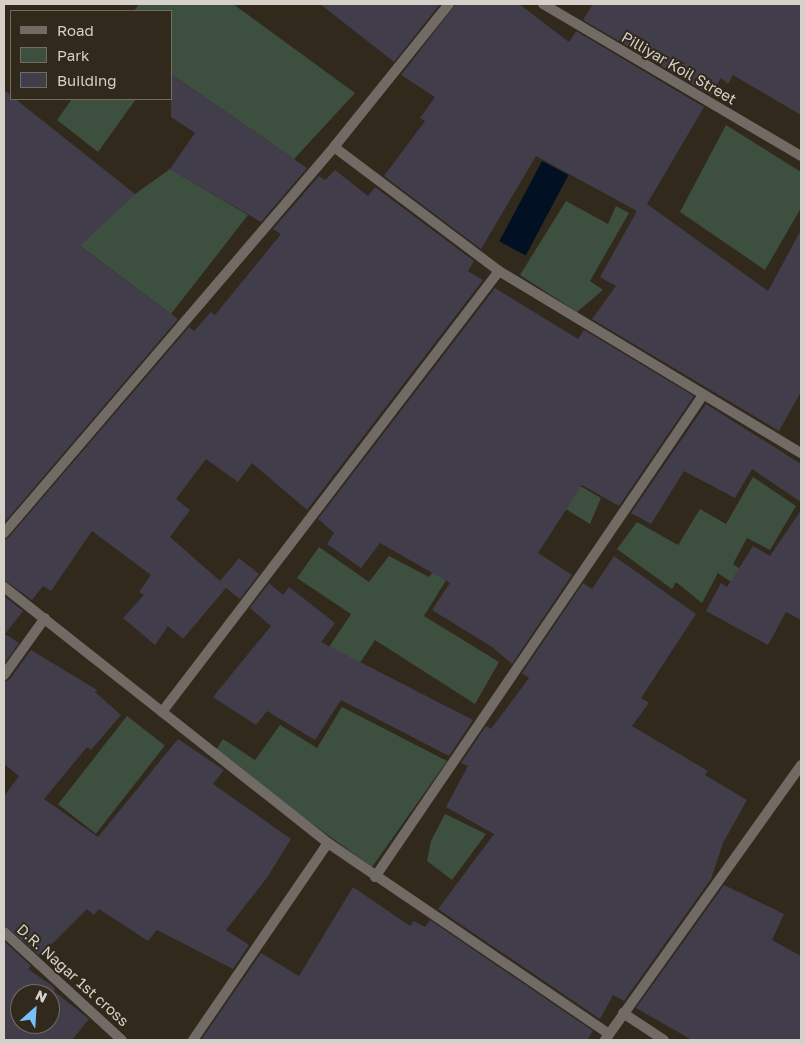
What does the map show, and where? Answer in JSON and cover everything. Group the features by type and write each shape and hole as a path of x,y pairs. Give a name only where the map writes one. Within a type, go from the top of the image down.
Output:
{"street":[{"path":"4,533 334,147 449,4"},
{"name":"Pilliyar Koil Street","path":"543,4 801,156"},
{"path":"334,147 499,271 801,453"},
{"path":"162,712 499,271"},
{"path":"375,877 703,395"},
{"path":"4,587 328,843 607,1037 801,765"},
{"path":"4,676 45,618"},
{"path":"193,1040 328,843"},
{"name":"D.R. Nagar 1st cross","path":"4,932 122,1040"},
{"path":"623,1013 664,1040"}],"green space":[{"path":"139,4 233,4 355,93 294,159 172,75 172,10 135,10"},
{"path":"71,100 135,100 98,152 57,120"},
{"path":"726,125 801,172 801,208 765,270 680,212"},
{"path":"170,169 248,215 171,314 79,245 135,194"},
{"path":"566,201 608,224 616,206 629,213 590,281 603,290 577,312 520,275"},
{"path":"529,456 601,498 590,524 546,497"},
{"path":"753,477 796,506 770,550 747,538 733,564 758,582 749,594 718,573 702,603 676,582 672,589 617,549 637,522 678,545 700,509 726,524"},
{"path":"319,547 369,582 389,556 429,577 440,563 451,572 424,616 499,662 475,704 375,640 338,696 319,662 351,614 297,578"},
{"path":"342,707 447,761 372,867 214,753 223,739 255,760 280,725 317,748"},
{"path":"127,716 165,746 96,834 58,804"},
{"path":"445,814 486,834 452,880 427,861 431,841"}],"water":[{"path":"542,161 568,175 526,255 499,241"}],"building":[{"path":"320,4 440,4 394,62"},
{"path":"456,4 519,4 569,42 576,31 704,107 647,204 768,291 801,230 801,392 779,431 592,319 616,286 600,277 637,211 536,156 481,249 384,176 425,121 420,118 435,97 401,75"},
{"path":"593,4 801,4 801,115 733,75 728,84 721,78 711,95 583,20"},
{"path":"172,75 307,168 261,222 170,169 195,133 171,117"},
{"path":"4,90 10,95 10,100 17,100 135,194 80,246 178,319 4,523"},
{"path":"335,170 368,196 375,187 474,261 468,271 483,280 307,510 252,463 238,482 206,459 176,499 190,510 170,537 220,581 239,558 259,574 240,599 226,588 183,639 168,626 155,645 123,618 144,595 139,592 151,575 92,531 51,591 43,586 32,600 4,580 4,540 9,537 189,327 194,331 211,312 215,315 281,234 273,229 319,176 325,180"},
{"path":"495,288 578,339 584,330 694,396 619,506 582,485 538,553 572,575 512,664 492,647 432,610 450,583 380,543 361,568 327,544 334,533 318,519"},
{"path":"706,404 801,464 801,502 752,469 735,498 684,471 651,524 631,513"},
{"path":"801,510 801,620 786,612 768,645 706,611 721,583 727,587 753,546 770,556"},
{"path":"614,556 696,614 641,698 649,703 632,726 708,771 705,775 747,800 723,843 711,879 624,1001 613,995 600,1019 438,909 494,834 446,807 468,766 461,763 486,726 491,729 529,678 522,673 583,583 592,589"},
{"path":"269,583 283,595 289,587 335,623 321,642 473,720 449,756 341,700 315,740 267,711 256,725 213,697 271,626 250,608"},
{"path":"4,596 23,611 5,634 19,643 4,664"},
{"path":"31,650 97,690 95,692 121,715 91,750 87,747 44,799 98,837 178,739 224,770 213,784 291,839 266,879 226,930 249,945 233,969 157,930 148,941 99,909 94,915 87,909 40,956 4,925 4,796 19,776 4,764 4,682 10,679"},
{"path":"724,885 784,914 772,940 801,956 801,1040 692,1040 636,1008"},
{"path":"353,887 410,926 414,921 425,927 430,920 593,1031 587,1040 201,1040 261,953 299,976"},
{"path":"4,941 31,966 28,969 50,984 10,984 10,1034 60,1034 60,996 89,1019 72,1040 4,1040"}]}
